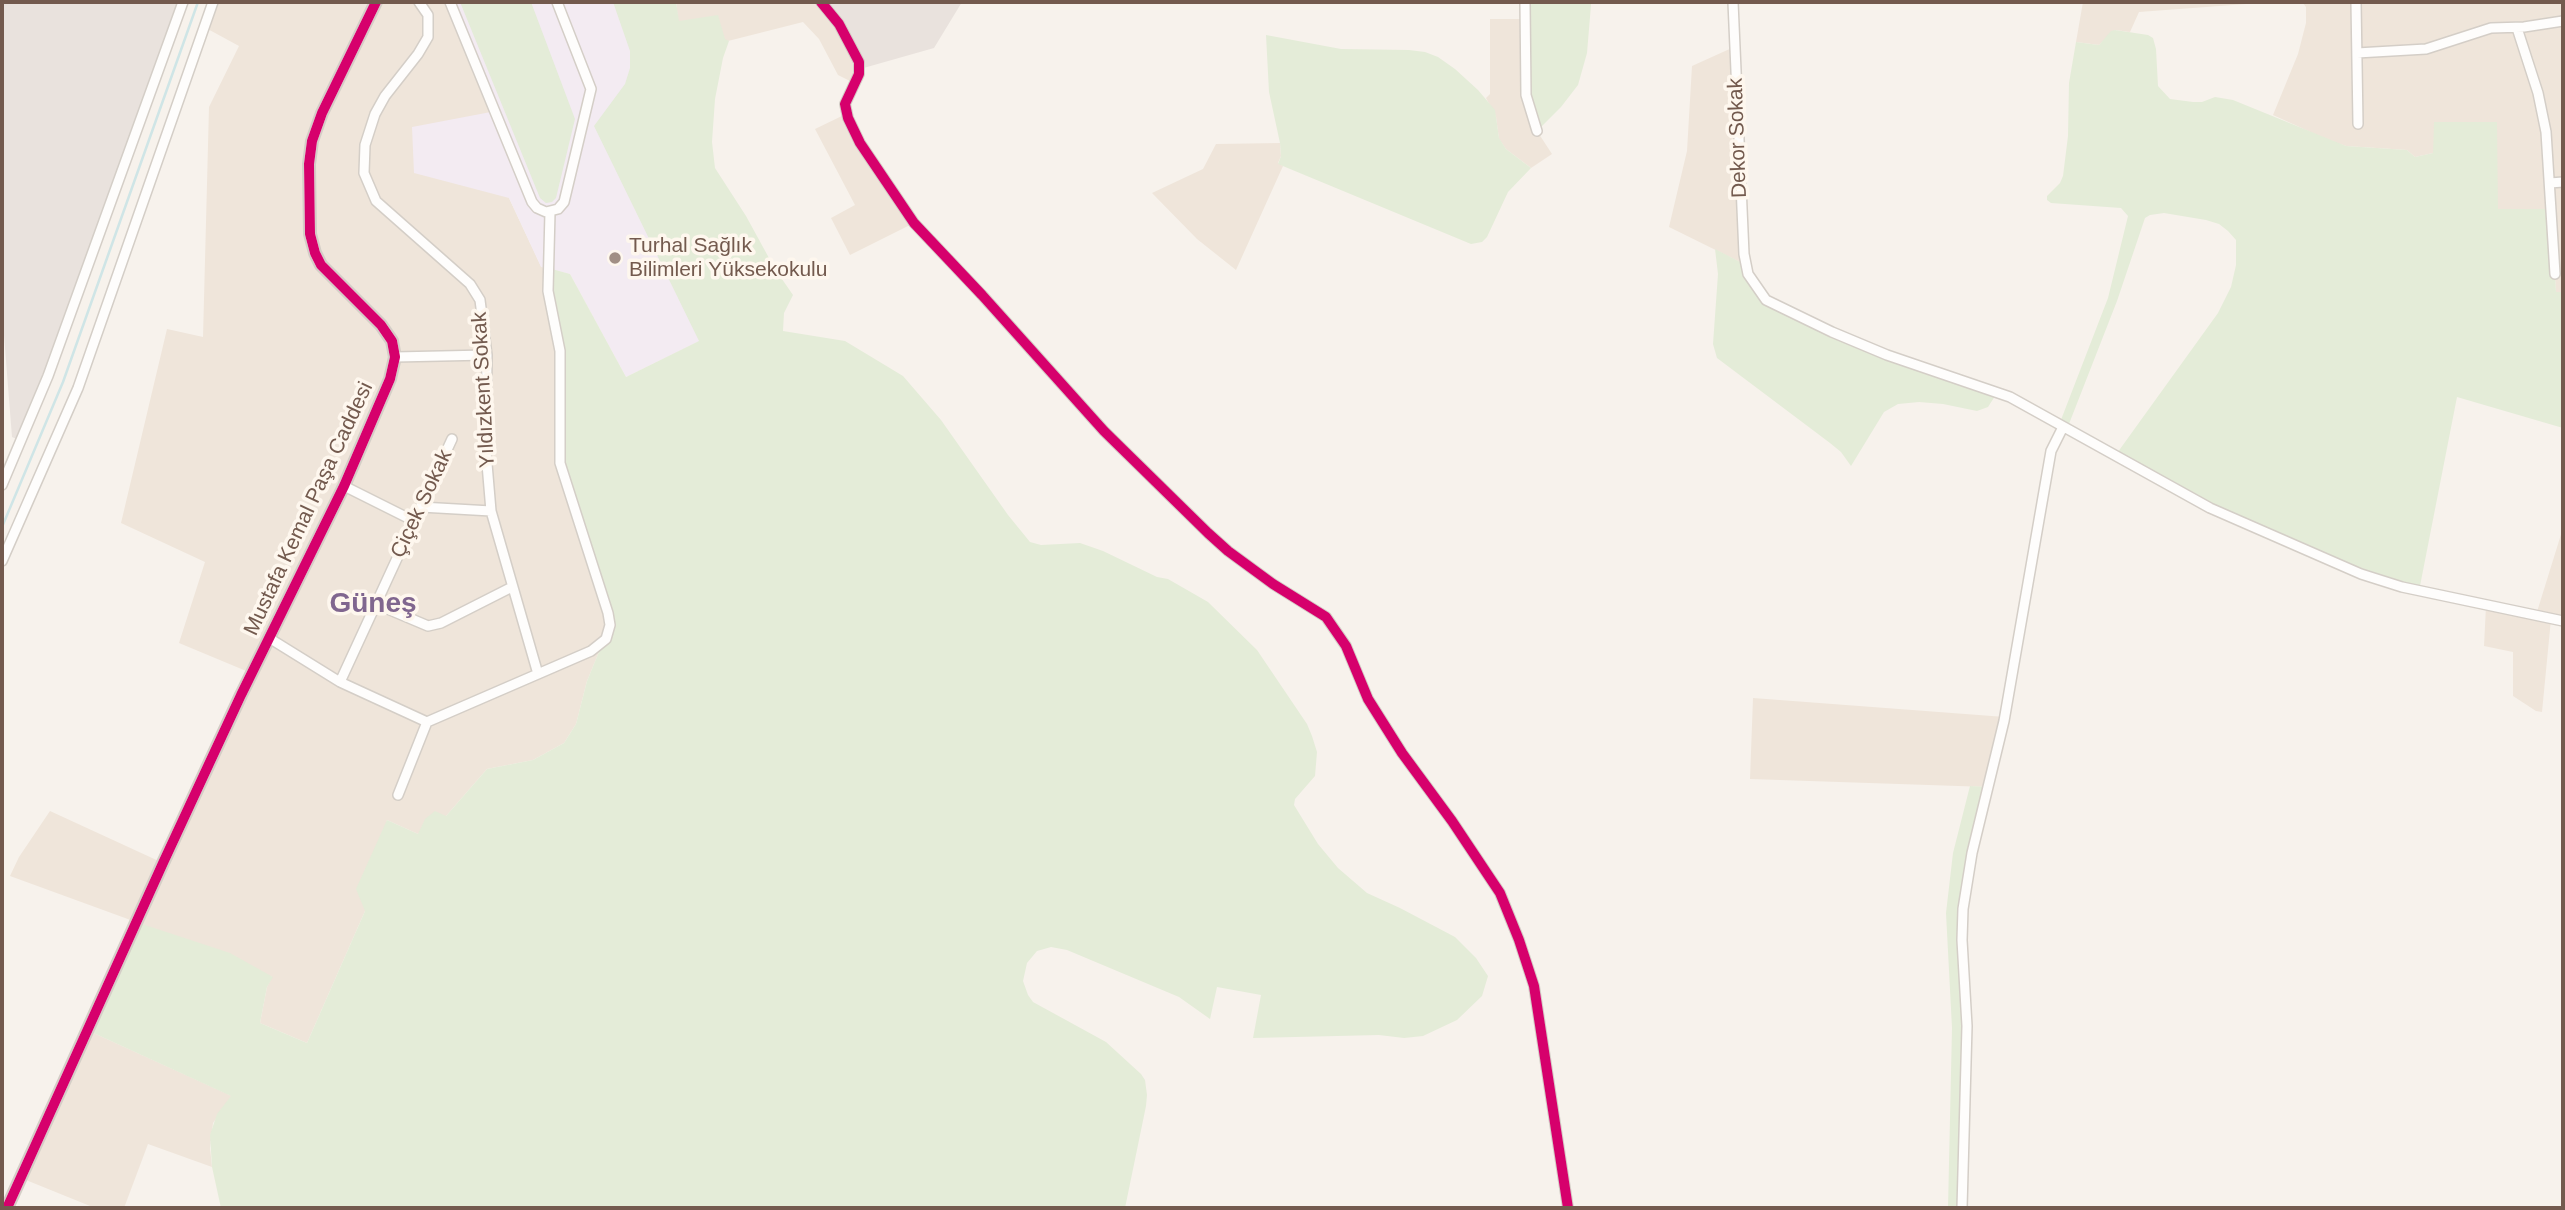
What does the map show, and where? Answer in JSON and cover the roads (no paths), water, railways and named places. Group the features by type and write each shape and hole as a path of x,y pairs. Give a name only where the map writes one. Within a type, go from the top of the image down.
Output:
{"street":[{"path":"2,485 48,376 183,2"},
{"path":"2,561 78,388 213,2"},
{"path":"376,2 322,113 312,141 309,164 310,234 315,253 321,265 387,332 395,357 487,355"},
{"name":"Yıldızkent Sokak","path":"419,2 428,15 428,37 375,114 365,145 364,173 376,201 476,292 482,313 487,355 486,452 491,511 538,674"},
{"path":"450,2 532,202 540,209 550,212 558,209 564,202 591,89 557,2"},
{"path":"821,2 839,24 859,62 860,69 845,108 848,118 860,143 914,223 1104,431 1208,533 1263,576 1326,617 1338,631 1368,699 1402,753 1500,893 1520,940 1534,986 1569,1208"},
{"path":"1525,2 1525,95 1537,131"},
{"name":"Dekor Sokak","path":"1733,2 1741,231 1748,274 1766,300 1887,355 2010,397 2063,427"},
{"path":"2356,2 2358,124"},
{"path":"2357,53 2426,49 2491,28 2517,28 2563,21"},
{"path":"2517,28 2541,104 2547,138 2555,274"},
{"path":"2550,183 2563,182"},
{"path":"398,795 427,722 599,646 609,633 608,613 560,463 560,351 548,279 550,212"},
{"name":"Mustafa Kemal Paşa Caddesi","path":"7,1208 269,639 344,486 386,392 395,357"},
{"path":"1962,1208 1967,1026 1963,909 1972,853 2004,721 2051,451 2063,427 2210,508 2361,574 2419,591 2563,621"},
{"name":"Çiçek Sokak","path":"340,682 452,439"},
{"path":"344,486 414,520"},
{"path":"421,506 491,511"},
{"path":"376,604 428,626 440,623 513,587"},
{"path":"269,639 340,682 427,722"}],"waterway":[{"path":"2,527 63,382 198,2"}],"place":[{"name":"Turhal Sağlık Bilimleri Yüksekokulu","path":"615,258"}],"district":[{"name":"Güneş","path":"373,604"}]}
